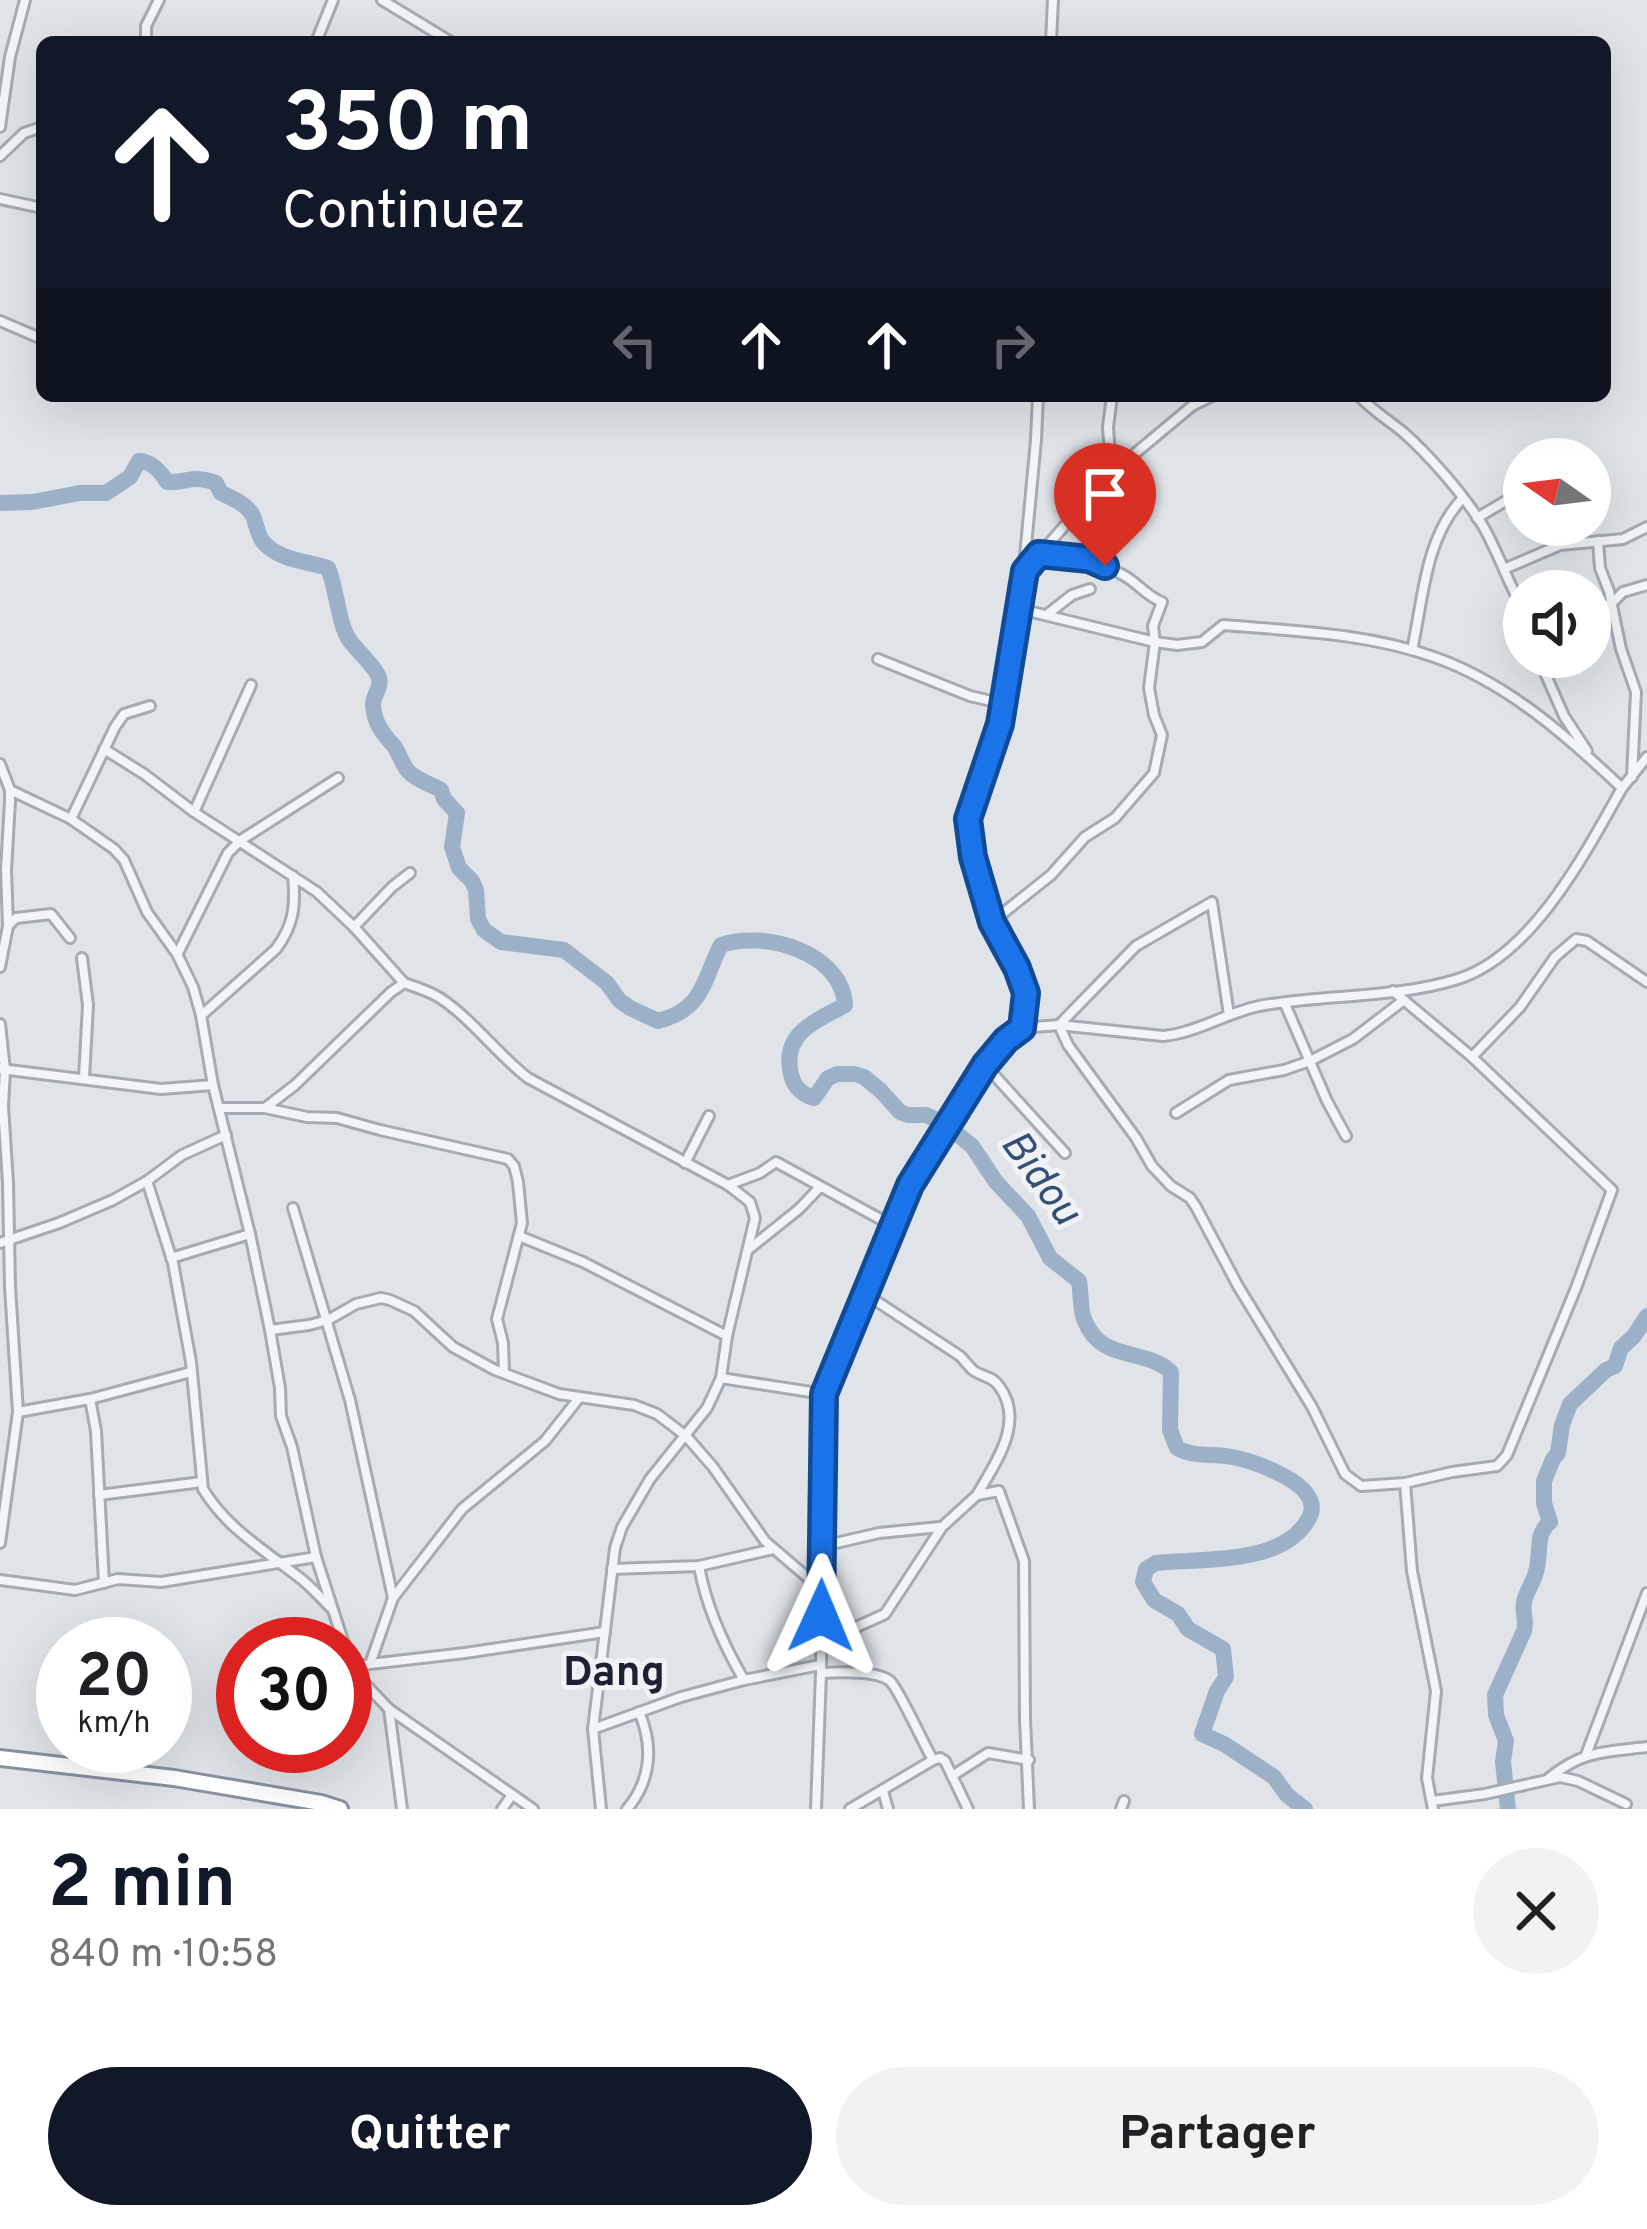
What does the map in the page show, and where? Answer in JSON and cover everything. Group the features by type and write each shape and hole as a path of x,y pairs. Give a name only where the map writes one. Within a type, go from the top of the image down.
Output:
{"highway":[{"path":"0,1758 174,1778 340,1809"}],"street":[{"path":"0,127 3,86 25,0"},
{"path":"146,36 159,0"},
{"path":"318,36 333,0"},
{"path":"382,0 441,36"},
{"path":"1052,36 1053,0"},
{"path":"0,156 36,129"},
{"path":"0,200 36,207"},
{"path":"0,321 36,336"},
{"path":"1022,1028 1026,993 992,922 973,857 968,819 996,742 1020,609 1038,402"},
{"path":"1108,476 1111,402"},
{"path":"1025,571 1108,476 1192,402"},
{"path":"1366,402 1415,444 1462,499 1501,556 1504,569 1558,546"},
{"path":"1412,650 1436,539 1462,499"},
{"path":"1477,518 1503,503"},
{"path":"1611,540 1647,527"},
{"path":"1598,546 1621,650 1636,692 1631,777"},
{"path":"992,922 1051,875 1085,837 1115,818 1151,778 1162,741 1149,696 1153,626 1161,600 1094,560 1039,554"},
{"path":"1612,603 1623,592 1647,585"},
{"path":"1048,614 1090,589"},
{"path":"1020,609 1155,642 1194,645 1223,626 1324,633 1412,650 1509,693 1622,788"},
{"path":"878,659 1004,704"},
{"path":"1547,678 1591,759"},
{"path":"194,812 251,685"},
{"path":"71,819 124,714 150,706"},
{"path":"104,749 317,892 404,982 446,1002 528,1078 728,1185 753,1207 755,1223 738,1282 721,1378 707,1408 650,1479 622,1527 612,1569 593,1729 601,1809"},
{"path":"816,1809 824,1394 910,1185 985,1065 1022,1028 1059,1025 1176,1035 1260,1006 1457,980 1485,967 1516,945 1564,884 1622,788 1647,757"},
{"path":"0,764 10,790 3,858 8,926 0,968"},
{"path":"177,954 228,854 241,840 338,778"},
{"path":"10,790 88,829 124,860 147,912 177,954 193,987 270,1330 281,1416 336,1617"},
{"path":"354,928 410,873"},
{"path":"201,1015 284,938 296,904 293,876"},
{"path":"1059,1025 1136,946 1212,902 1229,1015"},
{"path":"8,926 16,918 51,914 70,938"},
{"path":"1472,1057 1576,938 1588,941 1647,982"},
{"path":"82,958 88,1005 84,1078"},
{"path":"265,1108 404,982"},
{"path":"1059,1025 1152,1166 1196,1207 1312,1407 1345,1474 1360,1486 1405,1483 1497,1466 1507,1455 1612,1190 1472,1057 1393,991"},
{"path":"1176,1113 1229,1080 1310,1061 1353,1039 1404,1000"},
{"path":"1285,1004 1346,1136"},
{"path":"0,1024 5,1242 18,1412 0,1543"},
{"path":"985,1065 1065,1153"},
{"path":"3,1069 161,1089 212,1085"},
{"path":"219,1108 265,1108 337,1118 508,1159 514,1166 522,1226 497,1319 504,1373"},
{"path":"685,1163 709,1116"},
{"path":"5,1242 95,1208 147,1181 182,1155 226,1135"},
{"path":"728,1185 776,1162 893,1226"},
{"path":"147,1181 171,1258 191,1372 202,1482 210,1501 260,1552 296,1575 334,1612"},
{"path":"749,1249 820,1187"},
{"path":"293,1208 350,1400 393,1598"},
{"path":"171,1258 250,1234"},
{"path":"519,1236 583,1262 727,1336"},
{"path":"821,1643 885,1614 942,1527 977,1496 1011,1425 1010,1408 993,1379 973,1370 960,1356 864,1293"},
{"path":"270,1330 328,1320 356,1304 381,1298 414,1311 453,1347 504,1373 559,1394 634,1405 657,1414 686,1436 773,1549 821,1589"},
{"path":"18,1412 191,1372"},
{"path":"721,1378 824,1394"},
{"path":"372,1658 393,1598 462,1509 545,1441 579,1398"},
{"path":"90,1399 104,1583"},
{"path":"99,1495 202,1482"},
{"path":"1405,1483 1412,1571 1436,1690 1427,1778 1433,1805 1549,1778 1568,1778 1627,1804"},
{"path":"977,1496 999,1491 1024,1561 1029,1809"},
{"path":"823,1546 879,1532 942,1527"},
{"path":"612,1569 699,1566 773,1549"},
{"path":"0,1580 75,1590 118,1579 161,1582 316,1557"},
{"path":"699,1566 710,1609 743,1679"},
{"path":"1586,1755 1647,1593"},
{"path":"372,1664 605,1632"},
{"path":"593,1729 743,1679 821,1669 879,1676 892,1683 933,1760"},
{"path":"372,1691 389,1709 532,1809"},
{"path":"389,1709 402,1809"},
{"path":"627,1809 646,1774 649,1740 639,1712"},
{"path":"1549,1778 1586,1755 1647,1747"},
{"path":"952,1775 988,1753 1029,1760"},
{"path":"850,1809 940,1758 968,1809"},
{"path":"883,1791 888,1809"},
{"path":"1478,1809 1485,1794"},
{"path":"502,1809 512,1795"}],"waterway":[{"name":"Bidou","path":"0,503 106,493 143,461 167,482 216,483 221,493 250,512 260,537 271,549 328,568 346,634 379,678 373,705 377,723 408,771 441,790 457,813 452,847 459,868 476,890 478,919 484,930 501,942 564,950 607,983 619,1000 658,1021 694,1001 721,945 778,943 816,959 830,971 841,987 845,1005 806,1028 792,1045 790,1069 798,1088 814,1098 828,1078 855,1074 881,1091 900,1112 942,1122 972,1146 996,1182 1028,1216 1050,1258 1079,1281 1083,1315 1091,1333 1112,1349 1148,1359 1171,1372 1170,1430 1177,1448 1258,1465 1290,1479 1309,1498 1309,1518 1281,1545 1240,1557 1156,1563 1146,1569 1143,1582 1154,1600 1178,1614 1188,1629 1223,1649 1226,1677 1202,1734 1274,1777 1305,1809"},
{"path":"1508,1809 1503,1762 1506,1741 1496,1715 1495,1695 1524,1631 1524,1602 1537,1568 1542,1533 1550,1522 1544,1481 1558,1453 1570,1404 1615,1366 1621,1348 1647,1316"}],"district":[{"name":"Dang","path":"614,1674"}],"route":[{"path":"821,1616 824,1394 910,1185 985,1065 1022,1028 1026,993 992,922 968,836 968,819 996,742 1025,571 1039,554 1089,559 1105,566"}]}
